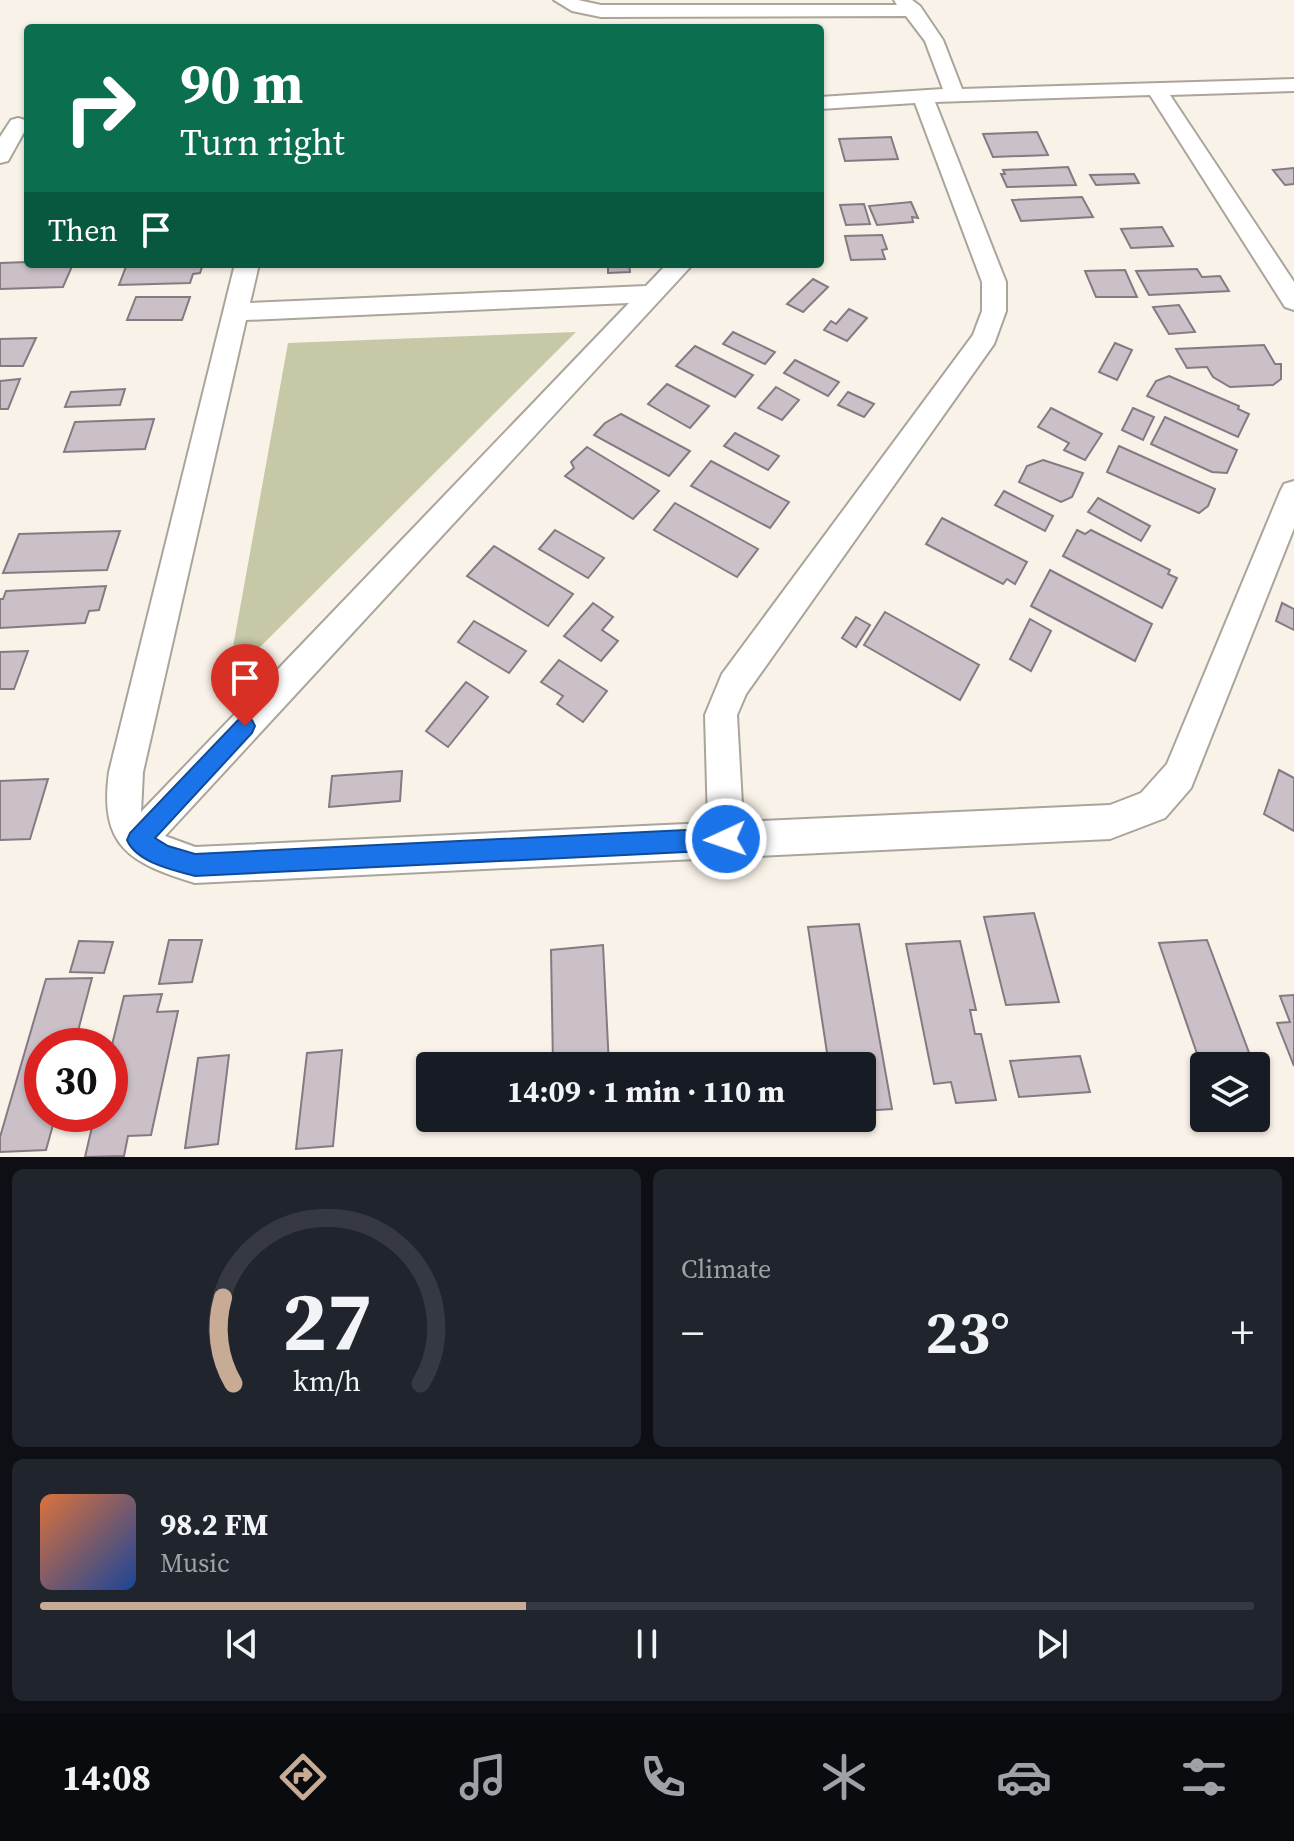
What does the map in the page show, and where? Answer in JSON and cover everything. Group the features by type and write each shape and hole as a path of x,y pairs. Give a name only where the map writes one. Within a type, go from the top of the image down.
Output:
{"street":[{"path":"563,0 578,7 601,11 909,5 934,40 955,96"},
{"path":"824,103 923,96 1294,85"},
{"path":"1156,89 1294,301"},
{"path":"726,839 721,715 733,685 985,338 994,311 994,282 923,96"},
{"path":"0,156 15,124"},
{"path":"246,268 126,772 123,810 138,840 163,856 195,865 1110,822 1153,806 1179,776 1294,492"},
{"path":"138,840 677,268"},
{"path":"235,312 652,294"}],"green space":[{"path":"576,332 227,680 288,343"}],"building":[{"path":"1037,132 1048,155 993,157 983,134"},
{"path":"891,137 898,159 845,161 839,139"},
{"path":"1068,167 1076,185 1007,187 1001,174 1005,174 1003,170"},
{"path":"1294,168 1294,184 1285,185 1273,170"},
{"path":"1134,174 1139,183 1096,185 1090,175"},
{"path":"1082,197 1093,217 1021,221 1012,200"},
{"path":"911,202 918,218 912,217 913,222 877,225 869,206"},
{"path":"864,204 870,224 846,225 840,205"},
{"path":"1162,227 1173,246 1131,248 1121,229"},
{"path":"882,235 887,249 882,250 885,259 851,260 845,236"},
{"path":"24,262 24,268 71,268 63,287 0,289 0,263"},
{"path":"125,268 202,268 200,273 193,274 190,283 119,285"},
{"path":"608,268 630,268 630,272 608,273"},
{"path":"1197,269 1202,277 1220,276 1229,291 1149,295 1136,271"},
{"path":"1125,270 1137,297 1096,297 1085,271"},
{"path":"813,279 828,287 803,312 787,304"},
{"path":"136,297 190,297 182,320 127,320"},
{"path":"1179,305 1195,332 1169,334 1153,307"},
{"path":"849,309 867,318 847,341 824,330 831,321 836,324"},
{"path":"733,332 775,352 765,364 723,344"},
{"path":"36,338 23,366 0,366 0,339"},
{"path":"1115,343 1132,350 1117,380 1099,372"},
{"path":"1264,345 1275,364 1281,364 1281,379 1273,385 1230,387 1213,377 1207,367 1187,368 1176,349"},
{"path":"695,346 753,375 735,397 676,366"},
{"path":"795,360 839,382 828,396 784,373"},
{"path":"1169,376 1239,406 1238,409 1249,414 1238,437 1147,396 1156,381"},
{"path":"20,379 8,409 0,409 0,381"},
{"path":"667,384 709,406 690,428 648,404"},
{"path":"776,387 799,400 782,420 758,408"},
{"path":"125,389 120,405 65,407 71,392"},
{"path":"848,392 874,404 864,417 838,405"},
{"path":"1051,408 1102,434 1085,460 1064,450 1069,443 1038,427"},
{"path":"1133,408 1154,417 1143,440 1122,430"},
{"path":"621,414 690,451 669,476 594,435 605,423"},
{"path":"1165,417 1237,450 1227,473 1212,472 1151,444"},
{"path":"154,419 145,449 64,452 75,422"},
{"path":"735,433 779,456 768,470 724,446"},
{"path":"1119,446 1215,489 1208,506 1199,513 1107,472"},
{"path":"587,447 659,491 633,519 565,476 574,468 571,462"},
{"path":"1043,460 1083,473 1072,497 1061,502 1019,482 1027,466"},
{"path":"711,461 789,502 770,528 691,486"},
{"path":"1004,491 1053,516 1045,531 995,505"},
{"path":"1098,498 1150,526 1141,541 1088,512"},
{"path":"675,503 758,549 737,577 654,530"},
{"path":"942,518 1027,562 1015,584 1007,579 1003,584 926,544"},
{"path":"555,530 604,558 588,578 539,549"},
{"path":"1077,530 1085,534 1091,530 1170,570 1168,574 1177,578 1162,608 1063,556"},
{"path":"120,531 107,570 3,573 19,534"},
{"path":"494,546 573,594 548,626 467,576"},
{"path":"1050,570 1152,624 1135,661 1031,606"},
{"path":"106,586 99,610 89,611 85,623 0,628 0,599 6,591"},
{"path":"593,603 613,617 602,630 618,641 601,661 564,636"},
{"path":"1282,603 1294,609 1294,630 1276,621"},
{"path":"885,612 979,665 960,700 864,645"},
{"path":"856,617 870,625 856,647 842,638"},
{"path":"1030,619 1051,631 1031,671 1010,659"},
{"path":"474,621 526,651 509,673 458,642"},
{"path":"28,651 14,689 0,689 0,652"},
{"path":"559,660 607,691 583,722 557,704 563,696 541,682"},
{"path":"466,682 488,697 448,747 426,731"},
{"path":"1279,770 1294,778 1294,831 1264,814"},
{"path":"402,771 400,801 329,807 332,776"},
{"path":"48,779 30,839 0,840 0,781"},
{"path":"1034,913 1059,1002 1006,1005 984,917"},
{"path":"859,924 892,1109 876,1110 876,1052 827,1052 808,927"},
{"path":"169,940 202,940 192,982 159,984"},
{"path":"1207,940 1249,1052 1196,1052 1159,943"},
{"path":"79,941 113,942 104,973 70,972"},
{"path":"960,941 976,1010 970,1010 975,1034 981,1034 996,1100 956,1103 951,1082 934,1084 906,944"},
{"path":"603,945 608,1052 553,1052 551,950"},
{"path":"92,978 79,1028 32,1028 46,979"},
{"path":"162,994 157,1012 178,1011 151,1135 128,1136 124,1156 85,1157 91,1132 128,1132 128,1028 116,1028 124,996"},
{"path":"1294,995 1294,1066 1277,1023 1290,1022 1280,996"},
{"path":"342,1050 333,1146 296,1149 307,1053"},
{"path":"24,1055 24,1132 51,1132 46,1150 0,1152 0,1137"},
{"path":"229,1055 218,1144 185,1148 198,1058"},
{"path":"1080,1056 1090,1092 1019,1097 1010,1061"}],"route":[{"path":"245,726 138,840 163,856 195,865 726,839"}]}
